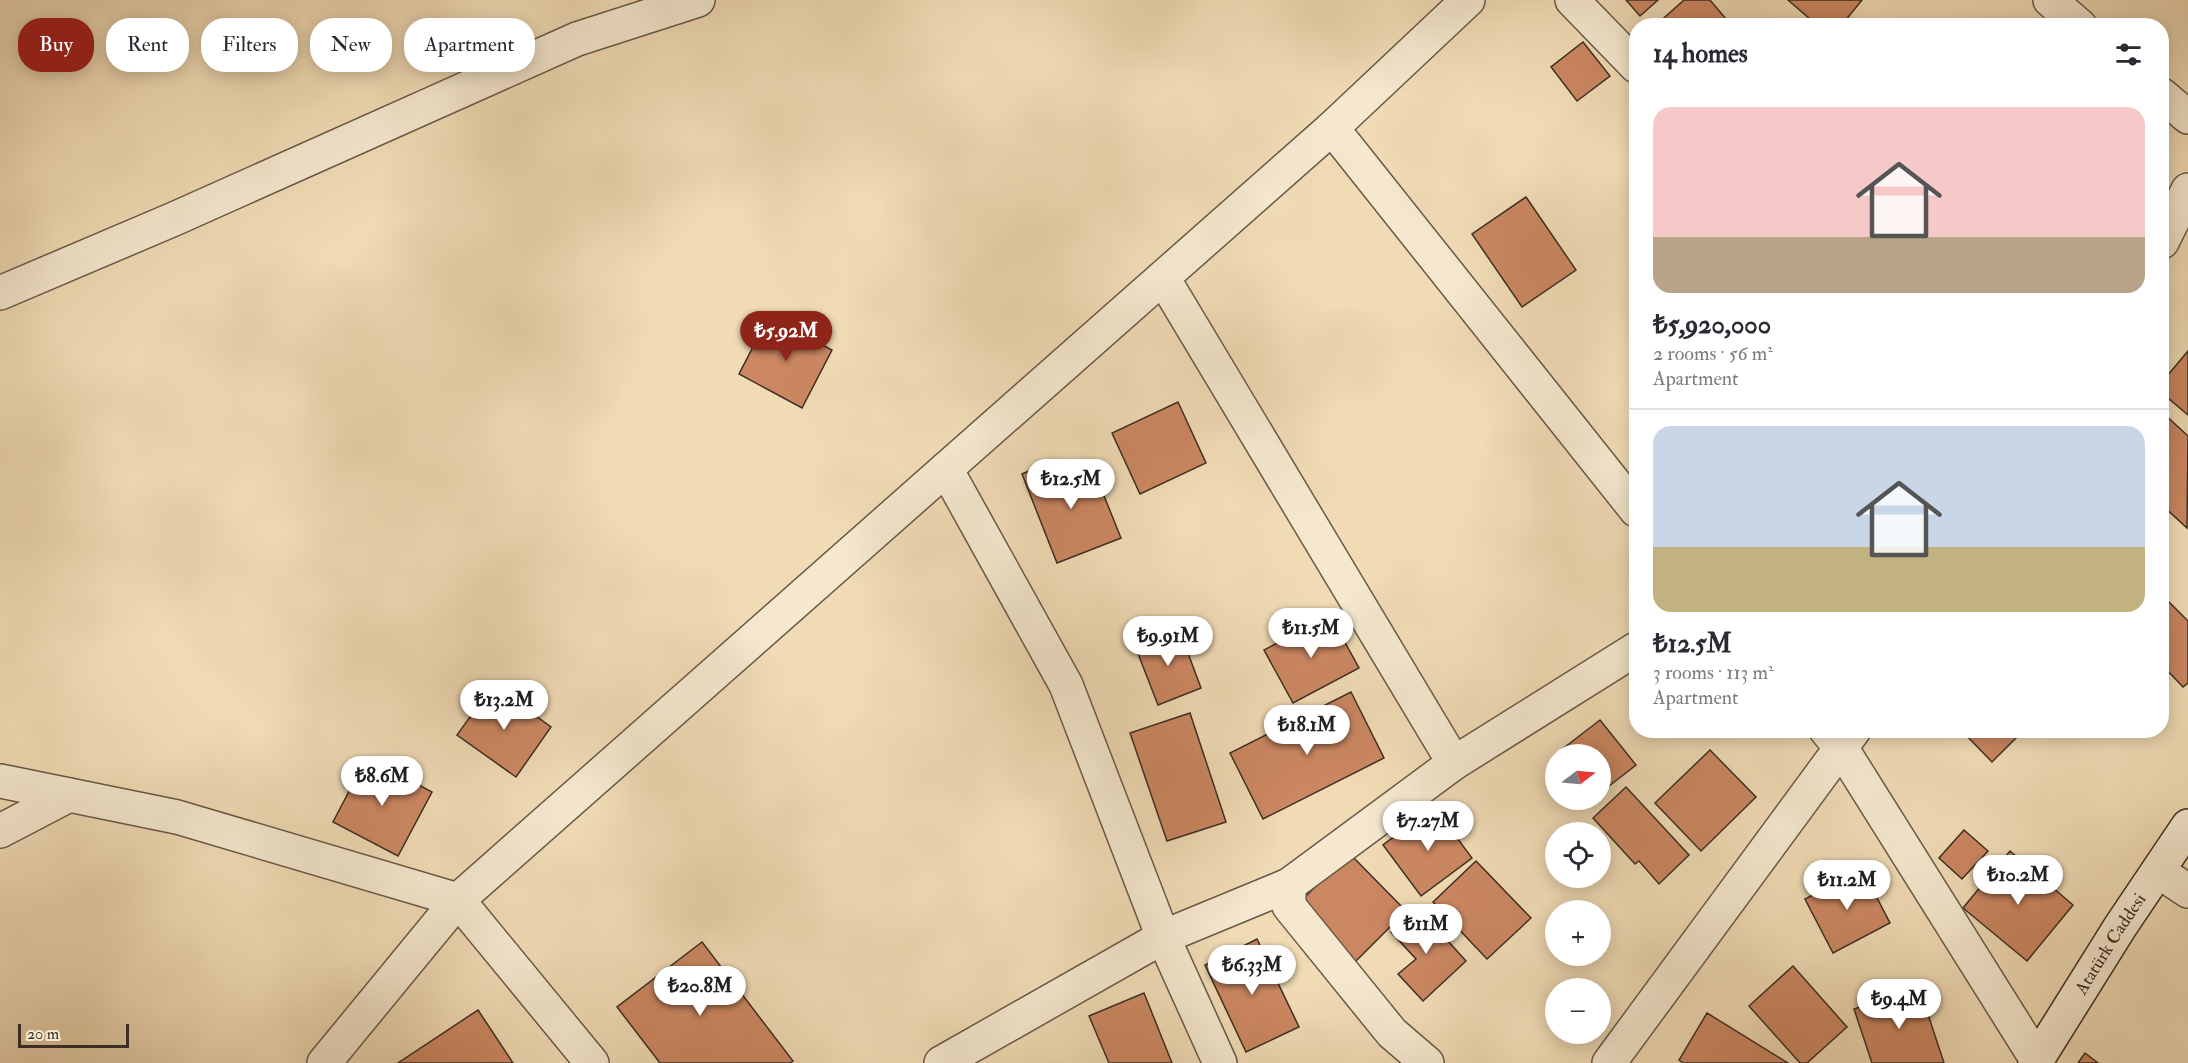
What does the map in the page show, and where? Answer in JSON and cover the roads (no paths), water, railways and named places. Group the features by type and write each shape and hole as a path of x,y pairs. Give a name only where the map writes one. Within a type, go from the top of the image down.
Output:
{"street":[{"path":"0,293 185,214 577,39 698,0"},
{"path":"324,1063 458,900 1332,128 1468,0"},
{"path":"1572,0 1629,59"},
{"path":"2049,0 2070,18"},
{"path":"2169,101 2188,117"},
{"path":"1332,128 1629,501"},
{"path":"2169,228 2188,190"},
{"path":"1163,278 1454,763"},
{"path":"946,470 1066,685 1162,937 1220,1063"},
{"path":"942,1063 1162,937 1289,885 1454,763 1629,653"},
{"path":"1609,1063 1840,738"},
{"path":"1842,738 2036,1062"},
{"path":"0,781 177,818 458,900 592,1063"},
{"path":"0,831 69,795"},
{"name":"Atatürk Caddesi","path":"2036,1062 2120,927 2188,826"},
{"path":"2158,871 2188,891"},
{"path":"1289,885 1289,906 1392,1032 1427,1063"}]}
